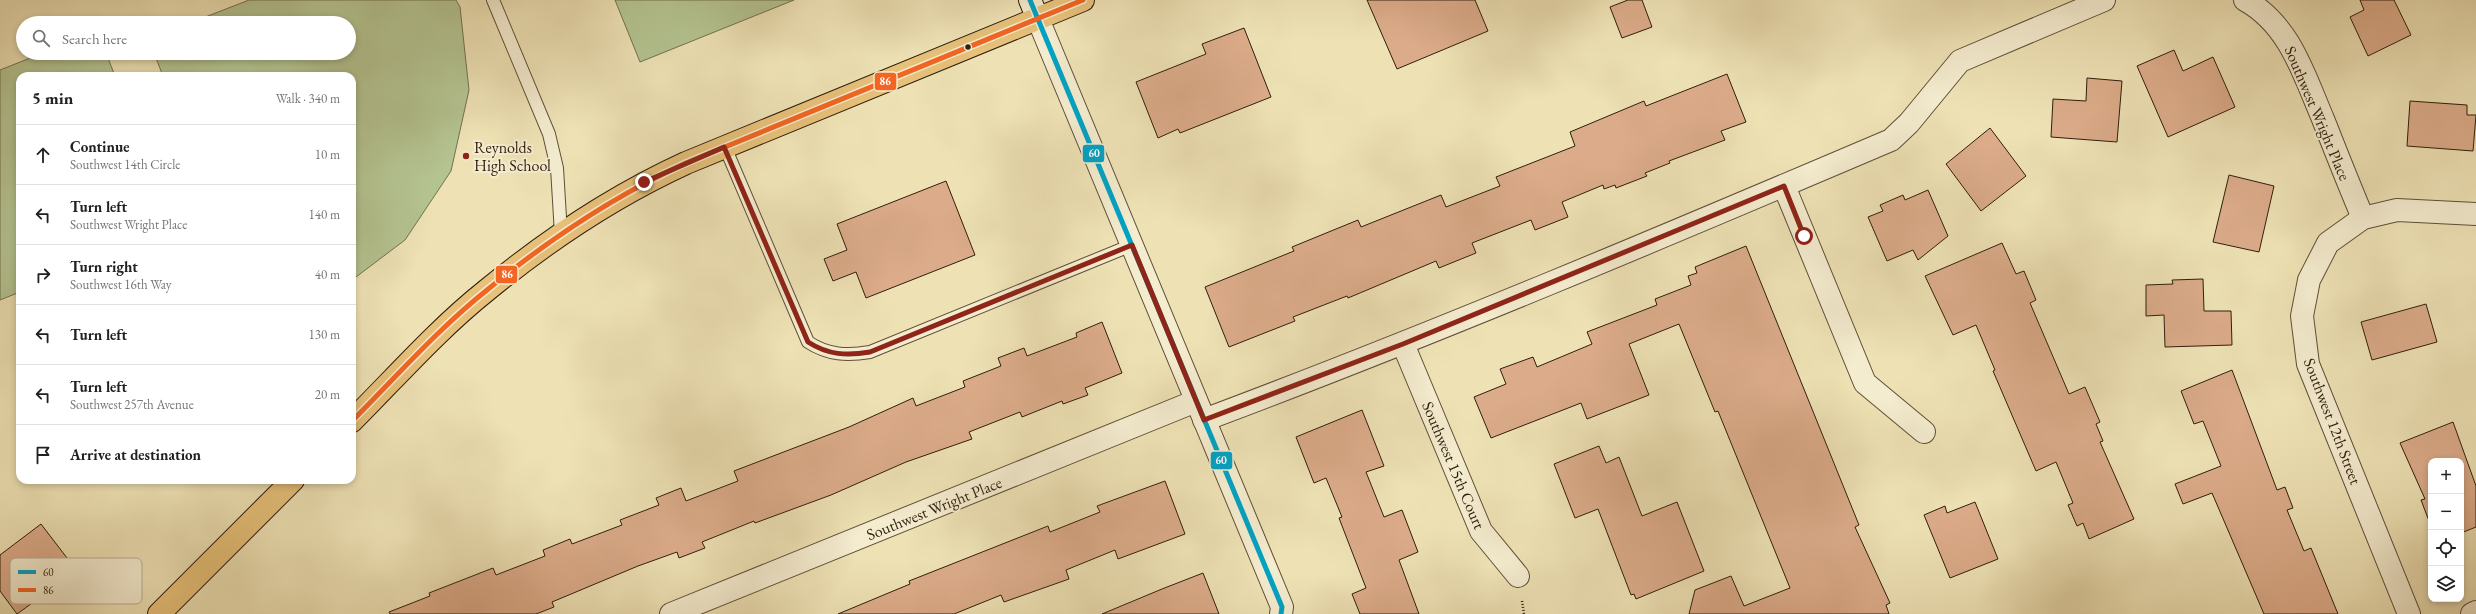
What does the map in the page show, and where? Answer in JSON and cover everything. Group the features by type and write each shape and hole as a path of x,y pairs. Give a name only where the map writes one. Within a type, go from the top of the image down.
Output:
{"main road":[{"path":"356,417 486,291 561,234 644,182 1034,10 1083,0"},
{"path":"159,614 289,484"}],"street":[{"name":"Southwest Wright Place","path":"671,614 1200,411 1403,344 1784,186 1891,140 1909,123 1960,61 2104,0"},
{"name":"Southwest Wright Place","path":"2245,0 2279,28 2296,55 2363,218"},
{"path":"1034,10 1282,607 1281,614"},
{"path":"1784,186 1864,383 1924,432"},
{"path":"2363,218 2397,210 2476,214"},
{"name":"Southwest 12th Street","path":"2363,218 2328,243 2309,280 2302,316 2308,364 2409,614"},
{"name":"Southwest 15th Court","path":"1403,344 1481,531 1518,576"},
{"path":"2472,614 2476,612"}],"lane":[{"path":"493,0 549,134 557,168 561,234"},
{"path":"724,147 808,342 820,350 854,355 870,352 1132,245"}],"green space":[{"path":"249,0 456,0 460,7 469,90 451,171 405,240 356,277 356,72 161,72 157,60 356,60 356,16 208,16"},
{"path":"615,0 794,0 640,62"},
{"path":"25,60 109,60 113,72 16,72 16,294 0,300 0,70"}],"building":[{"path":"1367,0 1475,0 1488,31 1397,69"},
{"path":"1628,0 1642,0 1652,27 1622,38 1610,7"},
{"path":"2360,0 2394,0 2411,35 2368,56 2350,17 2364,10"},
{"path":"1244,28 1271,97 1180,133 1178,129 1158,138 1136,82 1206,54 1202,44"},
{"path":"2174,50 2183,71 2213,57 2235,107 2168,137 2137,66"},
{"path":"1727,74 1746,122 1721,131 1725,140 1669,161 1670,163 1645,173 1647,176 1616,188 1615,185 1604,189 1603,185 1562,202 1568,217 1535,230 1531,220 1472,243 1476,253 1439,268 1436,261 1348,298 1347,296 1293,317 1295,321 1229,347 1205,287 1294,251 1292,247 1358,220 1361,227 1441,195 1446,207 1500,186 1496,177 1575,146 1570,132 1644,101 1646,106"},
{"path":"2087,78 2122,81 2117,142 2051,137 2053,99 2086,101"},
{"path":"2410,101 2467,105 2467,115 2476,115 2473,151 2407,146"},
{"path":"1990,128 2026,176 1981,211 1946,164"},
{"path":"2229,175 2274,186 2259,252 2213,242"},
{"path":"946,181 975,255 866,298 856,272 833,281 824,259 847,250 837,224"},
{"path":"1928,190 1948,236 1918,260 1913,250 1887,261 1868,217 1883,211 1880,205 1903,195 1905,200"},
{"path":"2002,243 2016,274 2024,271 2036,300 2030,303 2069,394 2085,387 2100,422 2096,424 2103,441 2100,442 2134,519 2089,539 2083,523 2077,526 2068,505 2073,503 2056,462 2036,471 1993,371 1995,370 1976,325 1953,335 1925,276"},
{"path":"1746,246 1859,525 1855,527 1890,603 1886,605 1889,614 1689,614 1695,590 1731,576 1744,606 1790,588 1718,411 1715,412 1679,324 1629,344 1649,395 1587,419 1581,403 1491,438 1474,397 1506,384 1500,369 1533,357 1537,367 1592,344 1587,332 1657,305 1655,299 1691,285 1688,276 1697,273 1695,267"},
{"path":"2203,279 2204,311 2231,311 2232,345 2165,347 2164,315 2146,316 2146,285 2173,284 2172,280"},
{"path":"2426,304 2437,342 2372,360 2361,322"},
{"path":"1102,322 1122,373 1085,388 1088,395 1063,404 1062,401 1022,417 1020,412 969,432 972,439 906,462 831,495 755,523 754,521 702,542 705,548 679,558 677,552 638,566 552,602 554,607 536,614 390,614 389,612 430,596 429,593 493,568 496,575 545,556 543,550 570,539 572,544 622,525 620,520 659,505 656,498 681,488 686,501 738,481 734,471 849,427 913,398 916,406 965,387 963,381 1001,366 998,358 1024,348 1027,356 1077,337 1076,333"},
{"path":"2232,370 2277,490 2285,487 2293,508 2287,510 2304,551 2311,548 2338,614 2264,614 2212,493 2183,504 2175,484 2221,466 2203,421 2194,424 2181,391"},
{"path":"1362,410 1384,466 1366,472 1384,517 1402,510 1418,552 1399,560 1419,614 1360,614 1352,594 1366,588 1339,518 1342,517 1326,478 1314,483 1296,437"},
{"path":"2453,422 2476,486 2476,527 2464,532 2464,458 2428,458 2428,518 2421,500 2425,499 2400,443"},
{"path":"1599,446 1606,463 1619,457 1642,516 1677,502 1704,571 1636,599 1634,594 1631,595 1598,509 1575,518 1554,464"},
{"path":"1165,481 1185,534 1118,559 1115,550 1066,570 1069,579 1004,602 1001,595 954,614 838,614 910,584 909,581 1048,526 1050,532 1100,512 1097,506"},
{"path":"1975,502 1998,559 1950,578 1924,515 1945,506 1947,513"},
{"path":"41,524 67,558 10,558 10,604 31,604 17,614 0,591 0,555"},
{"path":"1203,573 1219,614 1102,614 1162,589"}],"transit line":[{"name":"60","path":"1030,0 1282,607 1281,614"},
{"name":"86","path":"356,417 434,337 487,290 582,220 633,190 686,163 1083,0"}],"place":[{"name":"Reynolds High School","path":"466,156"}],"route":[{"path":"644,182 724,147 744,190 808,342 820,350 839,354 854,355 870,352 1132,245 1204,420 1403,344 1607,261 1784,186 1804,236"}]}
